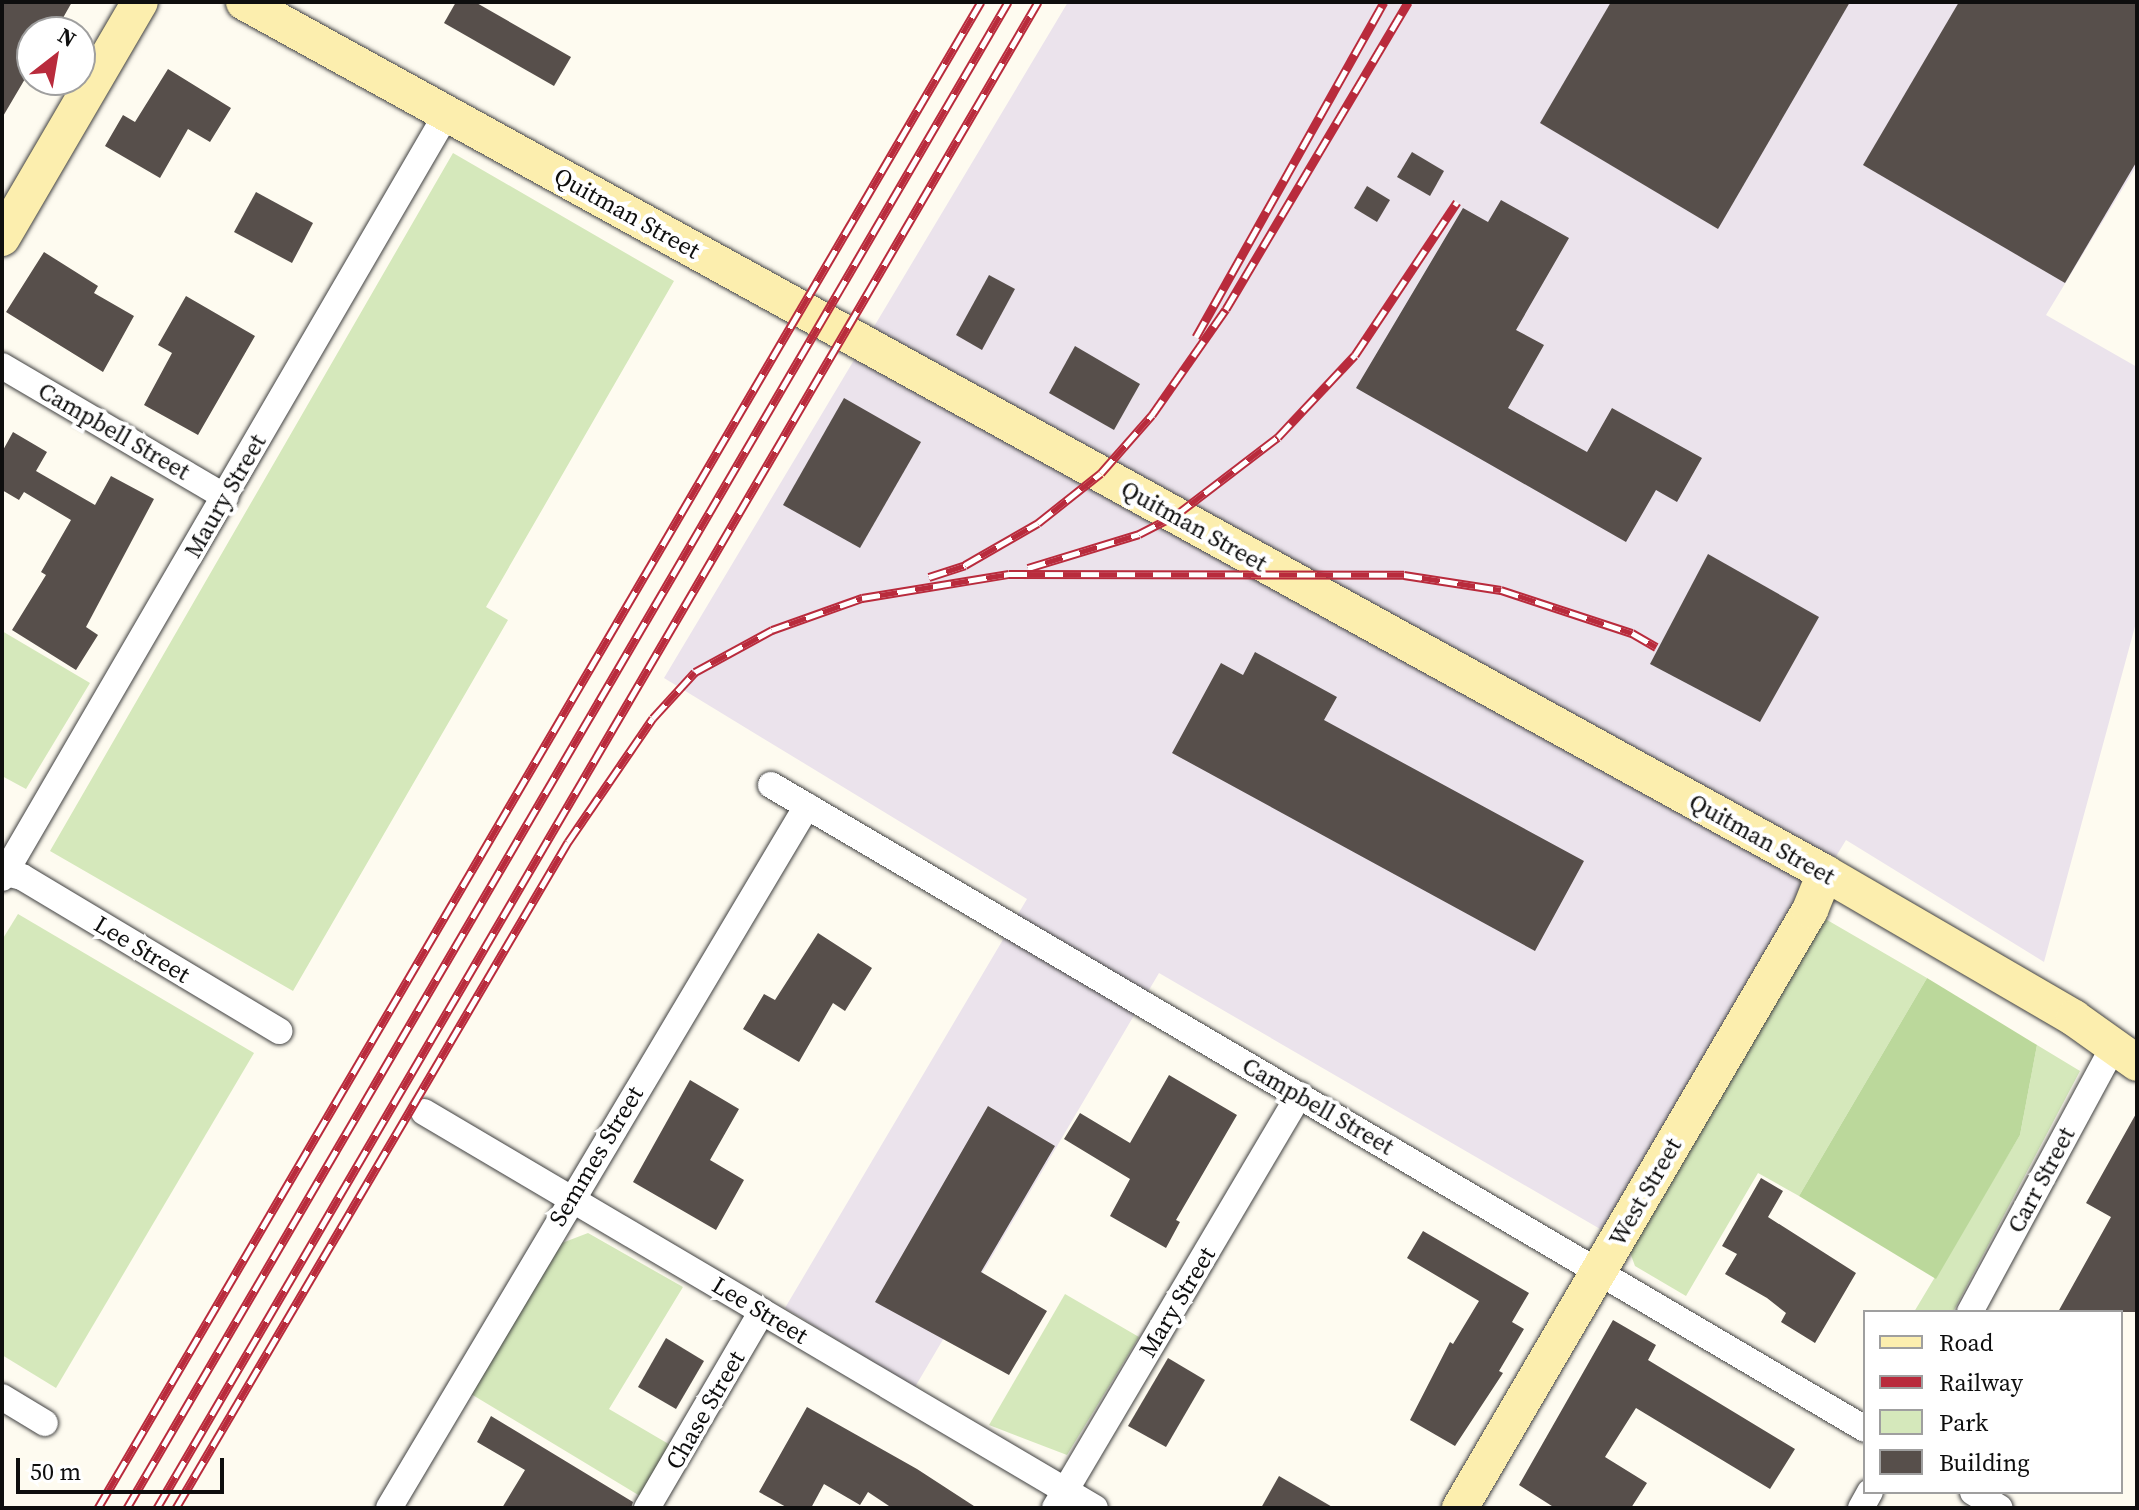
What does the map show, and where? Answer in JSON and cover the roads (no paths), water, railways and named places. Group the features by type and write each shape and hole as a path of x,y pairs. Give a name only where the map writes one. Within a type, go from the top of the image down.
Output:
{"main road":[{"path":"2,238 140,2"},
{"name":"Quitman Street","path":"244,2 1825,873 2074,1018 2125,1056"},
{"name":"West Street","path":"1460,1508 1810,910 1825,873"}],"street":[{"name":"Maury Street","path":"3,874 447,113"},
{"name":"Campbell Street","path":"2,366 225,497"},
{"name":"Campbell Street","path":"771,785 1863,1428"},
{"name":"Semmes Street","path":"389,1508 571,1197 807,806"},
{"name":"Lee Street","path":"3,874 22,877 279,1031"},
{"name":"Carr Street","path":"1971,1310 2125,1056"},
{"name":"Mary Street","path":"1060,1499 1299,1095"},
{"name":"Lee Street","path":"424,1112 762,1311 1060,1499 1095,1508"},
{"name":"Chase Street","path":"647,1508 762,1311"},
{"path":"2,1397 45,1423"},
{"path":"1976,1494 2000,1508"}],"railway":[{"path":"98,1508 981,2"},
{"path":"127,1508 1008,2"},
{"path":"157,1508 1038,2"},
{"path":"1196,337 1384,2"},
{"path":"929,577 965,565 1038,523 1101,473 1152,415 1226,309 1408,2"},
{"path":"1028,568 1139,534 1176,515 1278,437 1355,355 1457,202"},
{"path":"176,1508 568,842 653,718 695,672 772,630 862,598 1009,574 1404,575 1501,590 1632,633 1656,647"}]}
